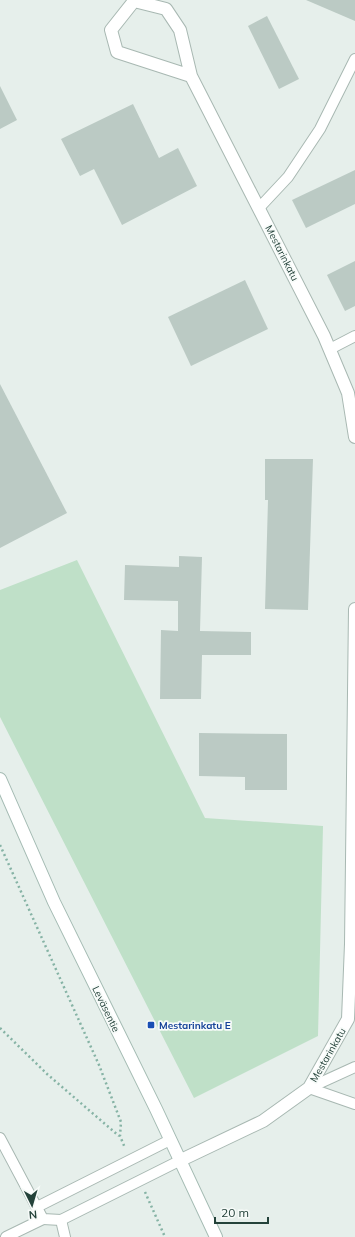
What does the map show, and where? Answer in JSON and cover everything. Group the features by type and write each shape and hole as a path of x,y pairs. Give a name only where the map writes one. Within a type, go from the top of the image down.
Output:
{"street":[{"name":"Mestarinkatu","path":"191,76 117,52 111,30 134,1 166,9 180,30 191,76 330,349 348,393 355,437"},
{"name":"Mestarinkatu","path":"180,1161 263,1121 309,1088 348,1019 351,944 355,609"},
{"name":"Leväsentie","path":"0,779 54,902 216,1237"}],"lane":[{"path":"259,208 288,177 320,128 355,59"},
{"path":"330,349 355,336"},
{"path":"309,1088 355,1067"},
{"path":"309,1088 355,1104"},
{"path":"0,1138 43,1219"},
{"path":"37,1207 170,1140"},
{"path":"6,1237 43,1219 61,1220 180,1161"},
{"path":"61,1220 65,1237"}],"path":[{"path":"0,845 99,1064 121,1122 120,1136 130,1160"},
{"path":"0,1028 47,1074 120,1136"},
{"path":"140,1180 165,1237"}],"green space":[{"path":"77,560 205,818 323,826 318,1036 194,1098 0,717 0,590"}],"building":[{"path":"306,0 355,0 355,21"},
{"path":"267,16 299,79 279,89 248,26"},
{"path":"0,86 17,120 0,129"},
{"path":"133,104 159,158 178,148 197,186 122,225 94,169 80,176 61,139"},
{"path":"355,170 355,204 306,228 292,200"},
{"path":"355,261 355,306 345,311 327,275"},
{"path":"245,280 268,329 191,366 168,317"},
{"path":"0,384 67,513 0,548"},
{"path":"265,459 313,459 308,610 265,609 268,500 265,500"},
{"path":"179,556 202,557 200,631 251,632 251,655 202,655 201,699 160,699 161,630 178,631 178,601 124,600 125,565 179,567"},
{"path":"199,733 287,734 287,790 245,790 245,777 199,776"}],"place":[{"name":"Mestarinkatu E","path":"151,1025"}]}
